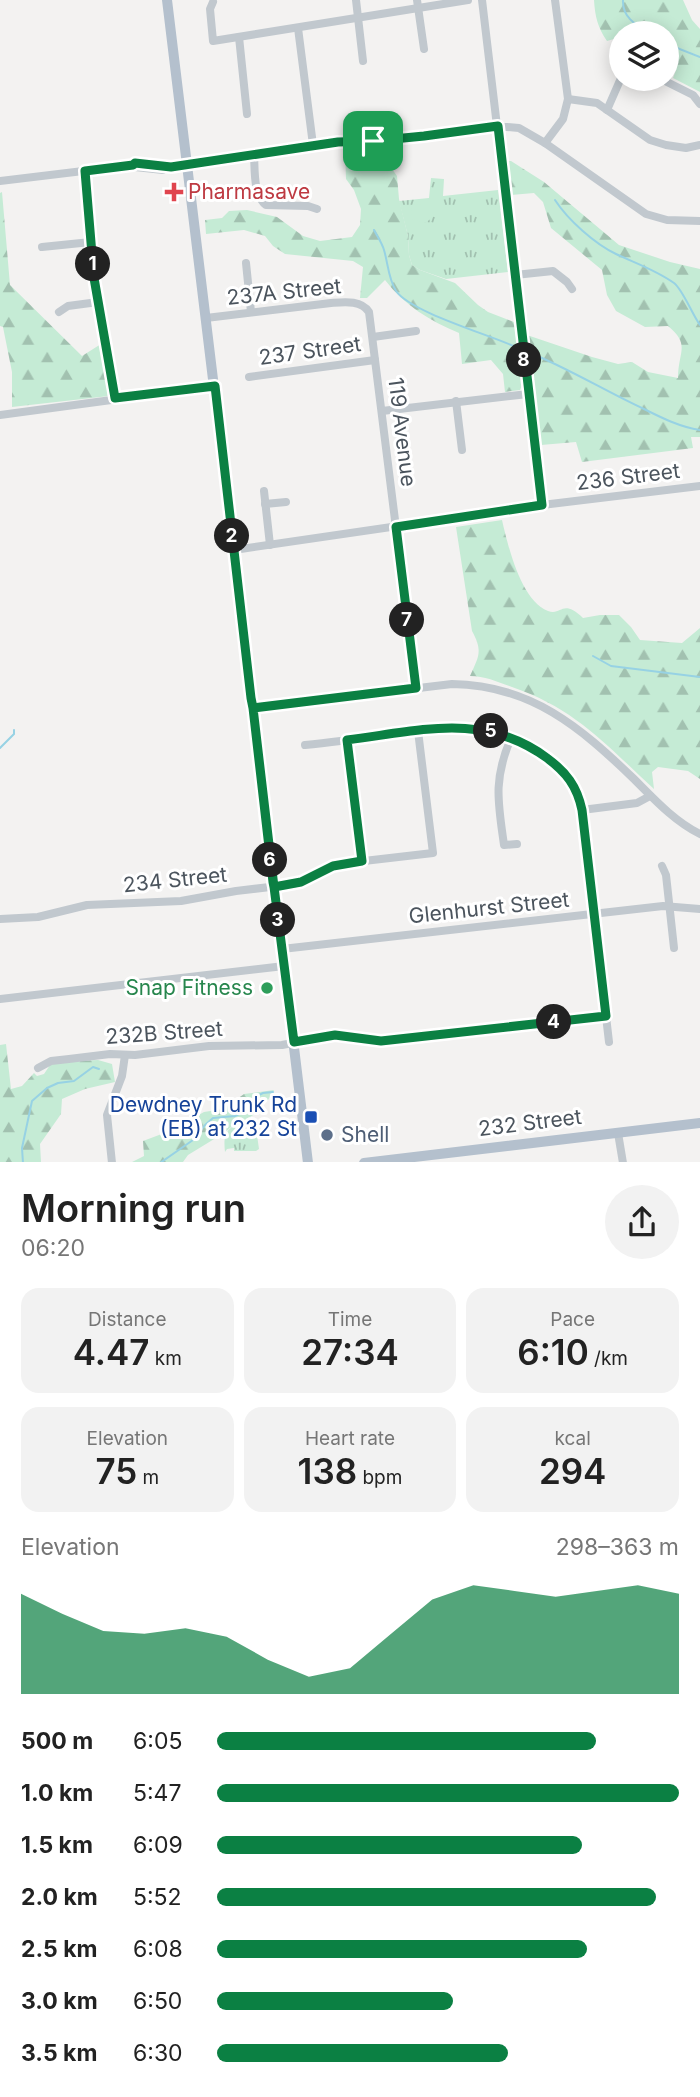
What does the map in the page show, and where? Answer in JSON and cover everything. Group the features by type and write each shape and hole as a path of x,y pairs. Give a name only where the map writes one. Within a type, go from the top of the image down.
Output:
{"main road":[{"path":"167,0 308,1162"},
{"name":"232 Street","path":"378,1162 700,1123"}],"street":[{"path":"356,0 363,61"},
{"path":"213,2 210,9 213,41 358,18 417,4 468,0"},
{"path":"482,0 542,505"},
{"path":"545,142 563,119 568,99 555,0"},
{"path":"417,4 424,49"},
{"path":"298,28 313,145"},
{"path":"239,37 247,114"},
{"path":"679,88 693,95 700,104"},
{"path":"607,110 615,91"},
{"path":"568,99 593,101 650,140 686,148 700,145"},
{"path":"371,122 373,141"},
{"path":"0,181 133,165 163,170 313,145 424,136 498,126 519,128 545,142 646,214 667,220 700,221"},
{"path":"254,155 258,194 262,202 266,205 308,206 317,209"},
{"path":"85,171 98,302 115,398"},
{"path":"42,247 91,242"},
{"path":"246,263 251,312"},
{"path":"515,275 553,271 572,289"},
{"path":"59,312 68,306 98,302"},
{"name":"237A Street","path":"206,318 331,303 351,302 365,306"},
{"name":"119 Avenue","path":"365,306 369,312 373,337 416,688"},
{"name":"237 Street","path":"373,337 416,331"},
{"name":"237 Street","path":"249,377 375,360"},
{"path":"0,415 215,386"},
{"path":"382,411 528,394"},
{"path":"456,401 462,450"},
{"name":"236 Street","path":"234,550 542,505 700,486"},
{"path":"264,491 270,545"},
{"path":"265,504 286,502"},
{"path":"253,708 452,684 492,688 530,700 556,714 584,734 681,822 700,834"},
{"path":"304,746 449,727 472,728 511,738 554,763 574,784 582,810 609,1042"},
{"name":"234 Street","path":"0,919 38,917 92,904 181,901 274,887 301,882 333,866 433,853 418,731"},
{"path":"511,738 499,771 498,797 504,845 517,844"},
{"path":"347,740 362,861"},
{"path":"582,810 638,803 650,796"},
{"path":"662,866 666,875 674,948"},
{"name":"Glenhurst Street","path":"282,949 670,906 700,909"},
{"path":"0,999 284,966"},
{"name":"232B Street","path":"38,1068 51,1061 110,1054 135,1055 218,1046 271,1045 335,1035 381,1041 606,1016"},
{"path":"112,1162 107,1115 122,1076 125,1055"},
{"path":"618,1132 623,1162"}],"green space":[{"path":"594,0 683,0 692,20 700,29 700,92 679,81 679,21 609,21 607,41 595,12"},
{"path":"345,148 370,148 397,176 412,265 455,283 488,312 514,322 522,385 520,390 505,392 503,374 491,360 462,364 459,333 418,311 400,297 385,280 367,298 360,298 363,267 353,261 285,254 265,236 244,230 206,234 205,220 222,218 229,211 247,210 277,217 303,236 320,241 352,237 360,225 361,209 354,190 346,179"},
{"path":"506,161 511,161 544,182 619,245 700,269 700,437 691,437 693,448 582,462 576,442 541,445 524,334 592,357 618,364 632,362 648,372 678,378 682,349 679,338 668,326 645,327 616,311 607,295 602,270 551,228 543,202 534,193 511,195"},
{"path":"431,178 444,179 443,196 498,190 508,272 446,279 412,265 399,201 429,198"},
{"path":"2,192 10,285 82,356 101,344 109,396 12,407 12,372 3,327 0,326"},
{"path":"423,204 432,213 432,218 425,223 412,219 411,209 414,205"},
{"path":"502,520 512,558 523,585 530,596 548,611 571,609 583,618 619,615 640,640 682,643 700,628 700,779 688,771 658,767 652,772 654,789 605,743 572,717 535,696 497,681 470,676 479,649 472,631 456,527"},
{"path":"6,1044 11,1089 22,1086 34,1073 37,1076 44,1074 52,1062 98,1060 112,1064 115,1082 85,1089 62,1099 61,1114 40,1144 41,1162 0,1162 0,1045"},
{"path":"274,1090 268,1100 262,1103 261,1110 188,1155 183,1162 132,1162 144,1156 143,1141 167,1132 204,1112 223,1109 244,1094"},
{"path":"251,1117 252,1122 241,1126 242,1137 257,1135 259,1149 234,1151 234,1148 225,1152 227,1133"}],"waterway":[{"path":"623,0 627,16 632,21"},
{"path":"679,49 700,57"},
{"path":"555,200 574,223 599,244 674,283 700,325"},
{"path":"374,230 383,247 393,286 405,299 435,315 518,348"},
{"path":"528,352 664,419 700,430"},
{"path":"593,656 611,666 700,677"},
{"path":"0,748 14,734 14,730"},
{"path":"23,1162 22,1148 32,1101 47,1088 74,1081 93,1067 99,1069"},
{"path":"161,1162 193,1140 213,1118 235,1116 243,1112 253,1098 273,1092"}],"place":[{"name":"Pharmasave","path":"174,192"},
{"name":"Snap Fitness","path":"267,988"},
{"name":"Dewdney Trunk Rd (EB) at 232 St","path":"311,1117"},
{"name":"Shell","path":"327,1135"}],"route":[{"path":"498,126 542,505 396,527 416,688 253,708 274,887 301,882 338,864 362,861 347,740 455,727 482,729 511,738 540,753 563,770 578,794 606,1016 381,1041 335,1035 294,1042 273,882 215,386 115,398 94,278 85,171 135,163 163,165 165,168 338,142 373,141 498,126"}]}
